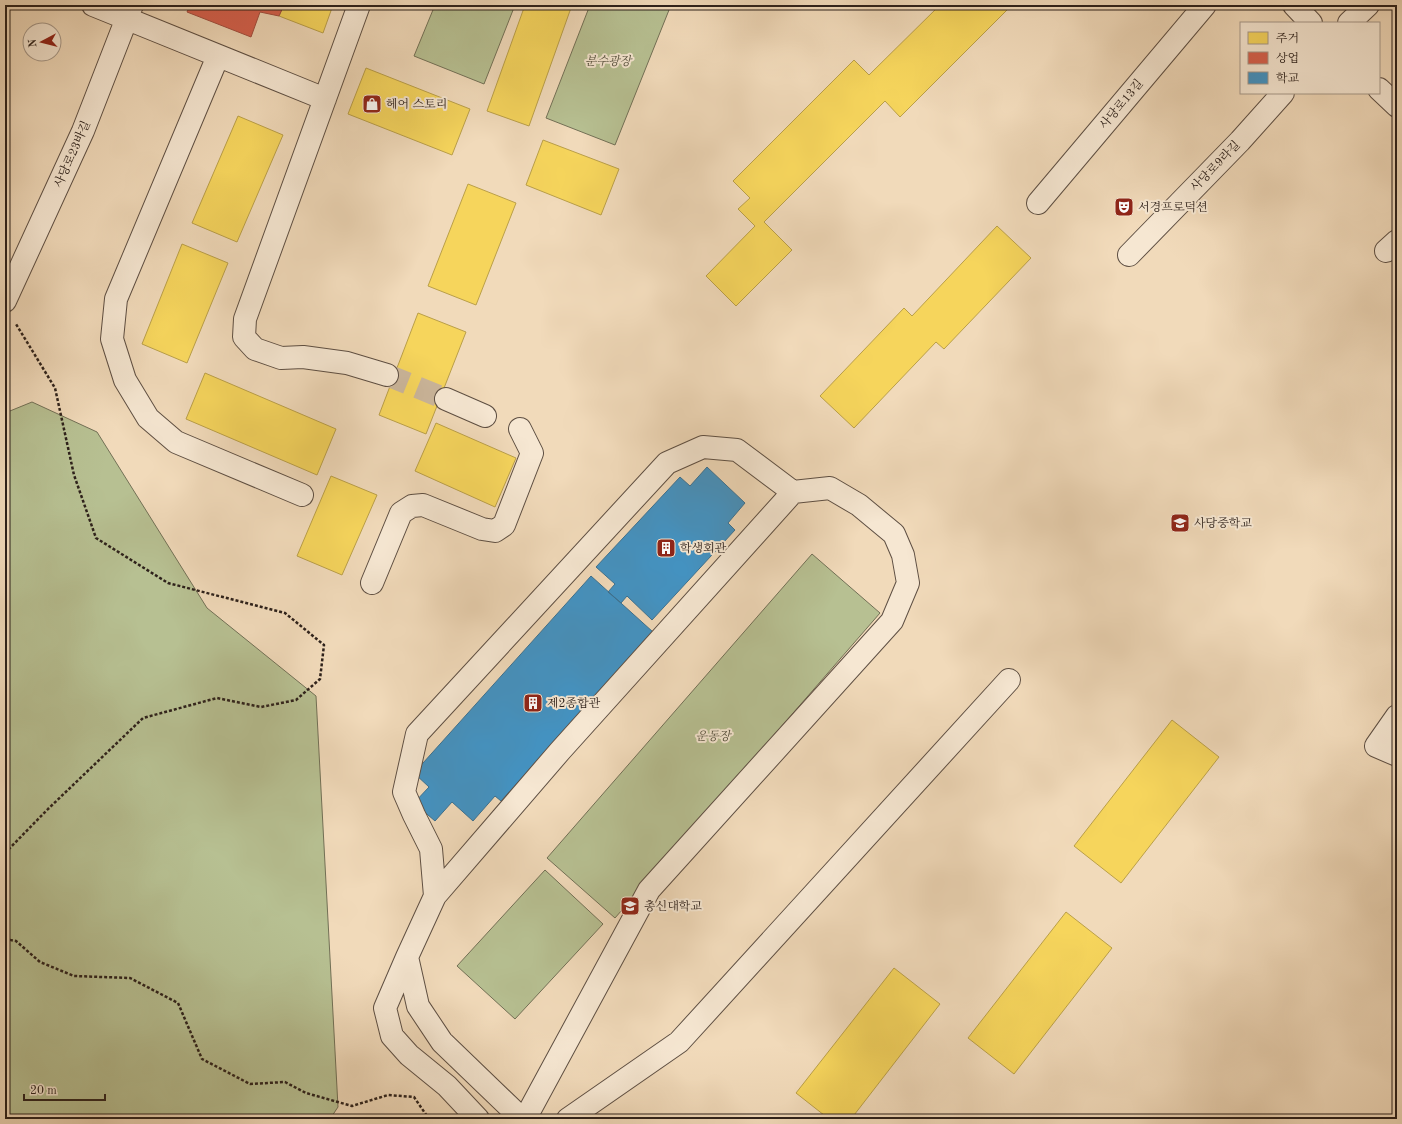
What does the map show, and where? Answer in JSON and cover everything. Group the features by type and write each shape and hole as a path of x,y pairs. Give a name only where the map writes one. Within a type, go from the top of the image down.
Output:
{"street":[{"path":"93,5 130,12 218,56 325,99"},
{"path":"359,5 245,319 244,337 255,349 281,358 303,357 347,363 387,375"},
{"name":"사당로13길","path":"1038,203 1205,5"},
{"path":"1294,5 1310,22"},
{"path":"1350,22 1368,5"},
{"name":"사당로23바길","path":"9,309 83,131 130,12"},
{"path":"218,56 116,299 112,340 125,380 148,418 176,442 302,495"},
{"path":"1380,90 1397,106"},
{"name":"사당로9라길","path":"1129,255 1240,141 1282,94"},
{"path":"446,399 485,416"},
{"path":"372,583 401,513 412,506 423,505 482,529 495,531 504,525 532,453 520,429"},
{"path":"435,896 431,849 404,792 417,734 668,463 704,448 737,450 793,492"},
{"path":"478,1119 447,1086 409,1055 392,1036 385,1008 435,896 560,751 793,492 830,488 859,505 894,534 903,555 908,583 892,621 648,890 525,1119"},
{"path":"568,1119 679,1042 1009,680"},
{"path":"1397,716 1376,746 1397,755"},
{"path":"407,957 418,1006 442,1042 522,1119"}],"path":[{"path":"5,853 48,809 143,718 217,698 261,707 296,700 320,679 324,645 285,613 168,583 96,538 74,475 55,388 9,309"},
{"path":"5,940 16,940 40,962 74,976 130,978 178,1003 202,1059 250,1084 285,1082 306,1093 352,1106 388,1095 414,1097 429,1119"}],"green space":[{"path":"435,5 515,5 484,84 414,56"},
{"name":"분수광장","path":"590,5 671,5 615,145 546,118"},
{"path":"32,402 97,432 207,608 316,696 338,1107 330,1119 5,1119 5,413"},
{"name":"운동장","path":"812,554 880,613 615,918 547,858"},
{"path":"545,870 603,924 515,1019 457,966"}],"building: 주거":[{"path":"284,5 333,5 323,33 279,16"},
{"path":"525,5 572,5 529,126 487,111"},
{"path":"940,5 1012,5 900,117 885,101 764,222 792,250 736,306 706,276 755,226 738,209 750,198 733,181 854,60 869,75"},
{"path":"366,68 470,109 452,155 348,114"},
{"path":"238,116 283,135 237,242 192,223"},
{"path":"543,140 619,169 601,215 526,185"},
{"path":"468,184 516,203 476,305 428,286"},
{"path":"997,226 1031,258 944,349 936,342 854,428 820,396 904,308 912,316"},
{"path":"182,244 228,263 187,363 142,344"},
{"path":"418,313 466,332 426,434 379,415"},
{"path":"205,373 336,429 317,475 186,419"},
{"path":"436,423 516,458 495,507 415,471"},
{"path":"331,476 377,495 342,575 297,556"},
{"path":"1172,720 1219,757 1121,883 1074,846"},
{"path":"1066,912 1112,948 1014,1074 968,1038"},
{"path":"894,968 940,1004 851,1119 829,1119 796,1093"}],"building: 상업":[{"path":"190,5 284,5 279,16 260,12 251,37 187,12"}],"building: 학교":[{"name":"학생회관","path":"707,467 745,503 728,523 735,530 652,620 627,596 621,603 608,592 615,584 596,567 680,477 690,486"},
{"name":"제2종합관","path":"591,576 653,632 501,801 495,796 473,821 452,802 435,821 414,803 429,787 414,773"}],"tunnel":[{"path":"387,375 446,399"}],"place":[{"name":"헤어 스토리","path":"372,104"},
{"name":"서경프로덕션","path":"1124,207"},
{"name":"사당중학교","path":"1180,523"},
{"name":"학생회관","path":"666,548"},
{"name":"제2종합관","path":"533,703"},
{"name":"총신대학교","path":"630,906"}]}
